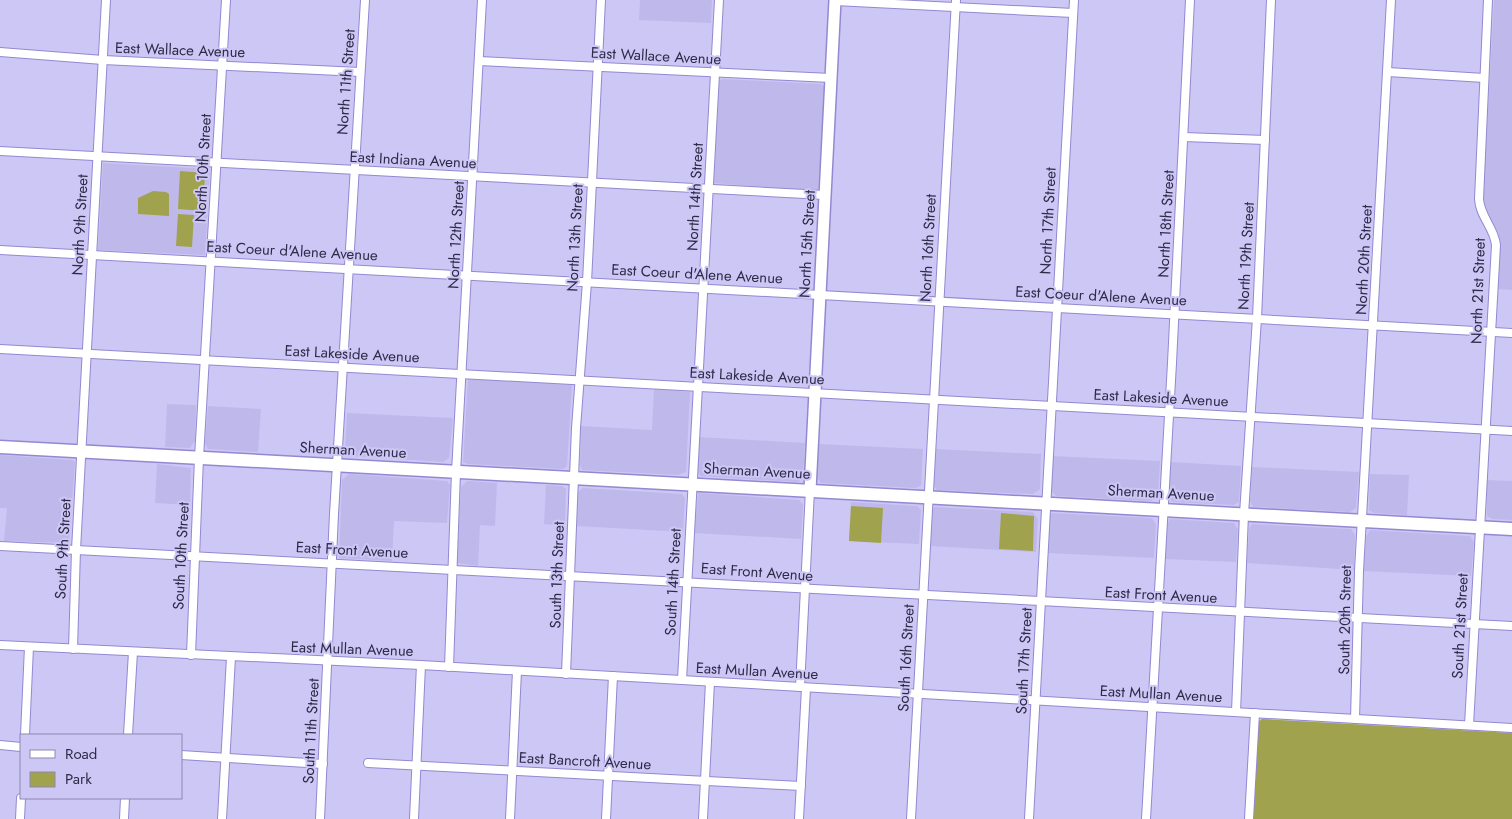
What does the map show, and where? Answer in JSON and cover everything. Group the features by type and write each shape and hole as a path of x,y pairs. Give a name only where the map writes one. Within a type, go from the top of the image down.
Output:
{"main road":[{"name":"North 15th Street","path":"810,490 835,0"},
{"name":"Sherman Avenue","path":"0,447 1512,529"}],"street":[{"name":"North 9th Street","path":"82,452 106,0"},
{"name":"North 10th Street","path":"199,458 218,163 226,0"},
{"name":"North 11th Street","path":"338,465 365,0"},
{"name":"North 12th Street","path":"449,667 451,569 482,0"},
{"name":"North 13th Street","path":"574,478 587,282 602,0"},
{"name":"North 14th Street","path":"692,485 719,0"},
{"path":"835,0 955,4 1073,13"},
{"name":"North 17th Street","path":"1046,504 1074,0"},
{"name":"North 18th Street","path":"1146,819 1162,510 1170,412 1190,0"},
{"name":"North 19th Street","path":"1236,712 1244,514 1251,416 1272,0"},
{"name":"North 20th Street","path":"1362,521 1392,0"},
{"name":"North 21st Street","path":"1480,528 1495,235 1480,209 1479,199 1488,0"},
{"name":"North 16th Street","path":"928,498 955,4"},
{"name":"East Wallace Avenue","path":"0,52 103,60 360,72"},
{"name":"East Wallace Avenue","path":"479,61 831,78"},
{"path":"1388,72 1484,78"},
{"path":"1184,136 1265,140"},
{"name":"East Indiana Avenue","path":"0,151 824,196"},
{"name":"East Coeur d'Alene Avenue","path":"0,250 468,274 702,289 1512,333"},
{"name":"East Lakeside Avenue","path":"0,349 1512,431"},
{"name":"South 9th Street","path":"73,649 76,550 82,452"},
{"name":"South 10th Street","path":"191,655 199,458"},
{"name":"South 11th Street","path":"320,819 338,465"},
{"name":"South 13th Street","path":"566,674 574,478"},
{"name":"South 14th Street","path":"682,680 692,485"},
{"path":"799,819 805,589 810,490"},
{"name":"South 16th Street","path":"911,819 928,498"},
{"name":"South 17th Street","path":"1029,819 1046,504"},
{"name":"South 20th Street","path":"1355,719 1362,521"},
{"name":"South 21st Street","path":"1469,725 1480,528"},
{"name":"East Front Avenue","path":"0,546 1512,626"},
{"name":"East Mullan Avenue","path":"0,646 421,665 1512,728"},
{"path":"25,734 29,647"},
{"path":"128,734 133,652"},
{"path":"222,819 231,657"},
{"path":"414,819 421,665"},
{"path":"510,819 517,671"},
{"path":"606,819 613,676"},
{"path":"703,819 710,682"},
{"path":"1249,819 1255,714"},
{"path":"0,745 20,747"},
{"path":"182,755 323,764"},
{"name":"East Bancroft Avenue","path":"368,763 801,786"},
{"path":"20,819 21,799"},
{"path":"124,819 125,799"}],"shaded area":[{"path":"640,0 712,0 711,23 639,20"},
{"path":"1494,0 1512,0 1512,290 1497,289 1499,234 1484,206 1483,199"},
{"path":"722,79 821,84 826,87 818,189 814,191 714,183 719,82"},
{"path":"103,163 210,169 205,255 98,250"},
{"path":"468,379 572,385 567,466 563,469 468,464 463,462"},
{"path":"654,389 690,392 686,472 678,475 582,470 580,464 581,426 652,430"},
{"path":"167,404 196,405 195,441 190,448 165,447"},
{"path":"208,406 261,409 258,452 208,449 205,443"},
{"path":"347,413 453,418 449,458 443,462 349,456 345,452"},
{"path":"699,437 805,443 803,477 799,482 700,476 697,470"},
{"path":"819,444 923,449 921,486 915,488 821,483 817,477"},
{"path":"934,449 1041,454 1040,489 1033,494 937,490 933,485"},
{"path":"0,455 72,460 75,462 69,543 4,541 7,508 0,508"},
{"path":"1052,456 1160,461 1158,497 1151,501 1056,496 1050,490"},
{"path":"1170,462 1241,466 1239,502 1234,505 1173,502 1168,497"},
{"path":"157,464 191,468 190,505 155,503"},
{"path":"1252,467 1359,472 1356,508 1350,512 1253,507 1250,501"},
{"path":"349,474 447,481 450,485 447,523 394,521 392,561 339,558 342,480"},
{"path":"1370,474 1409,475 1407,515 1374,513 1369,510"},
{"path":"1487,480 1512,481 1512,520 1492,519 1487,516"},
{"path":"467,481 497,483 495,526 480,525 478,566 457,563 461,487"},
{"path":"546,485 562,486 566,489 565,526 544,524"},
{"path":"583,488 682,494 685,498 683,532 577,526 578,492"},
{"path":"698,493 799,500 803,505 801,539 694,533"},
{"path":"851,502 917,506 921,510 919,544 849,541"},
{"path":"934,507 1033,512 1038,519 1036,552 929,546 931,510"},
{"path":"1052,513 1152,518 1156,525 1154,558 1047,553 1049,517"},
{"path":"1170,519 1234,523 1238,530 1236,562 1165,559 1167,524"},
{"path":"1252,524 1351,529 1355,535 1354,570 1247,563 1249,529"},
{"path":"1370,530 1470,536 1474,542 1471,576 1364,571 1366,537"}],"green space":[{"path":"180,171 205,173 203,211 178,209"},
{"path":"153,191 169,194 169,216 138,214 138,198"},
{"path":"178,214 194,215 192,247 176,246"},
{"path":"851,506 883,508 881,543 849,541"},
{"path":"1001,513 1034,516 1033,551 999,549"},
{"path":"1262,719 1512,733 1512,819 1253,819 1258,722"}]}
